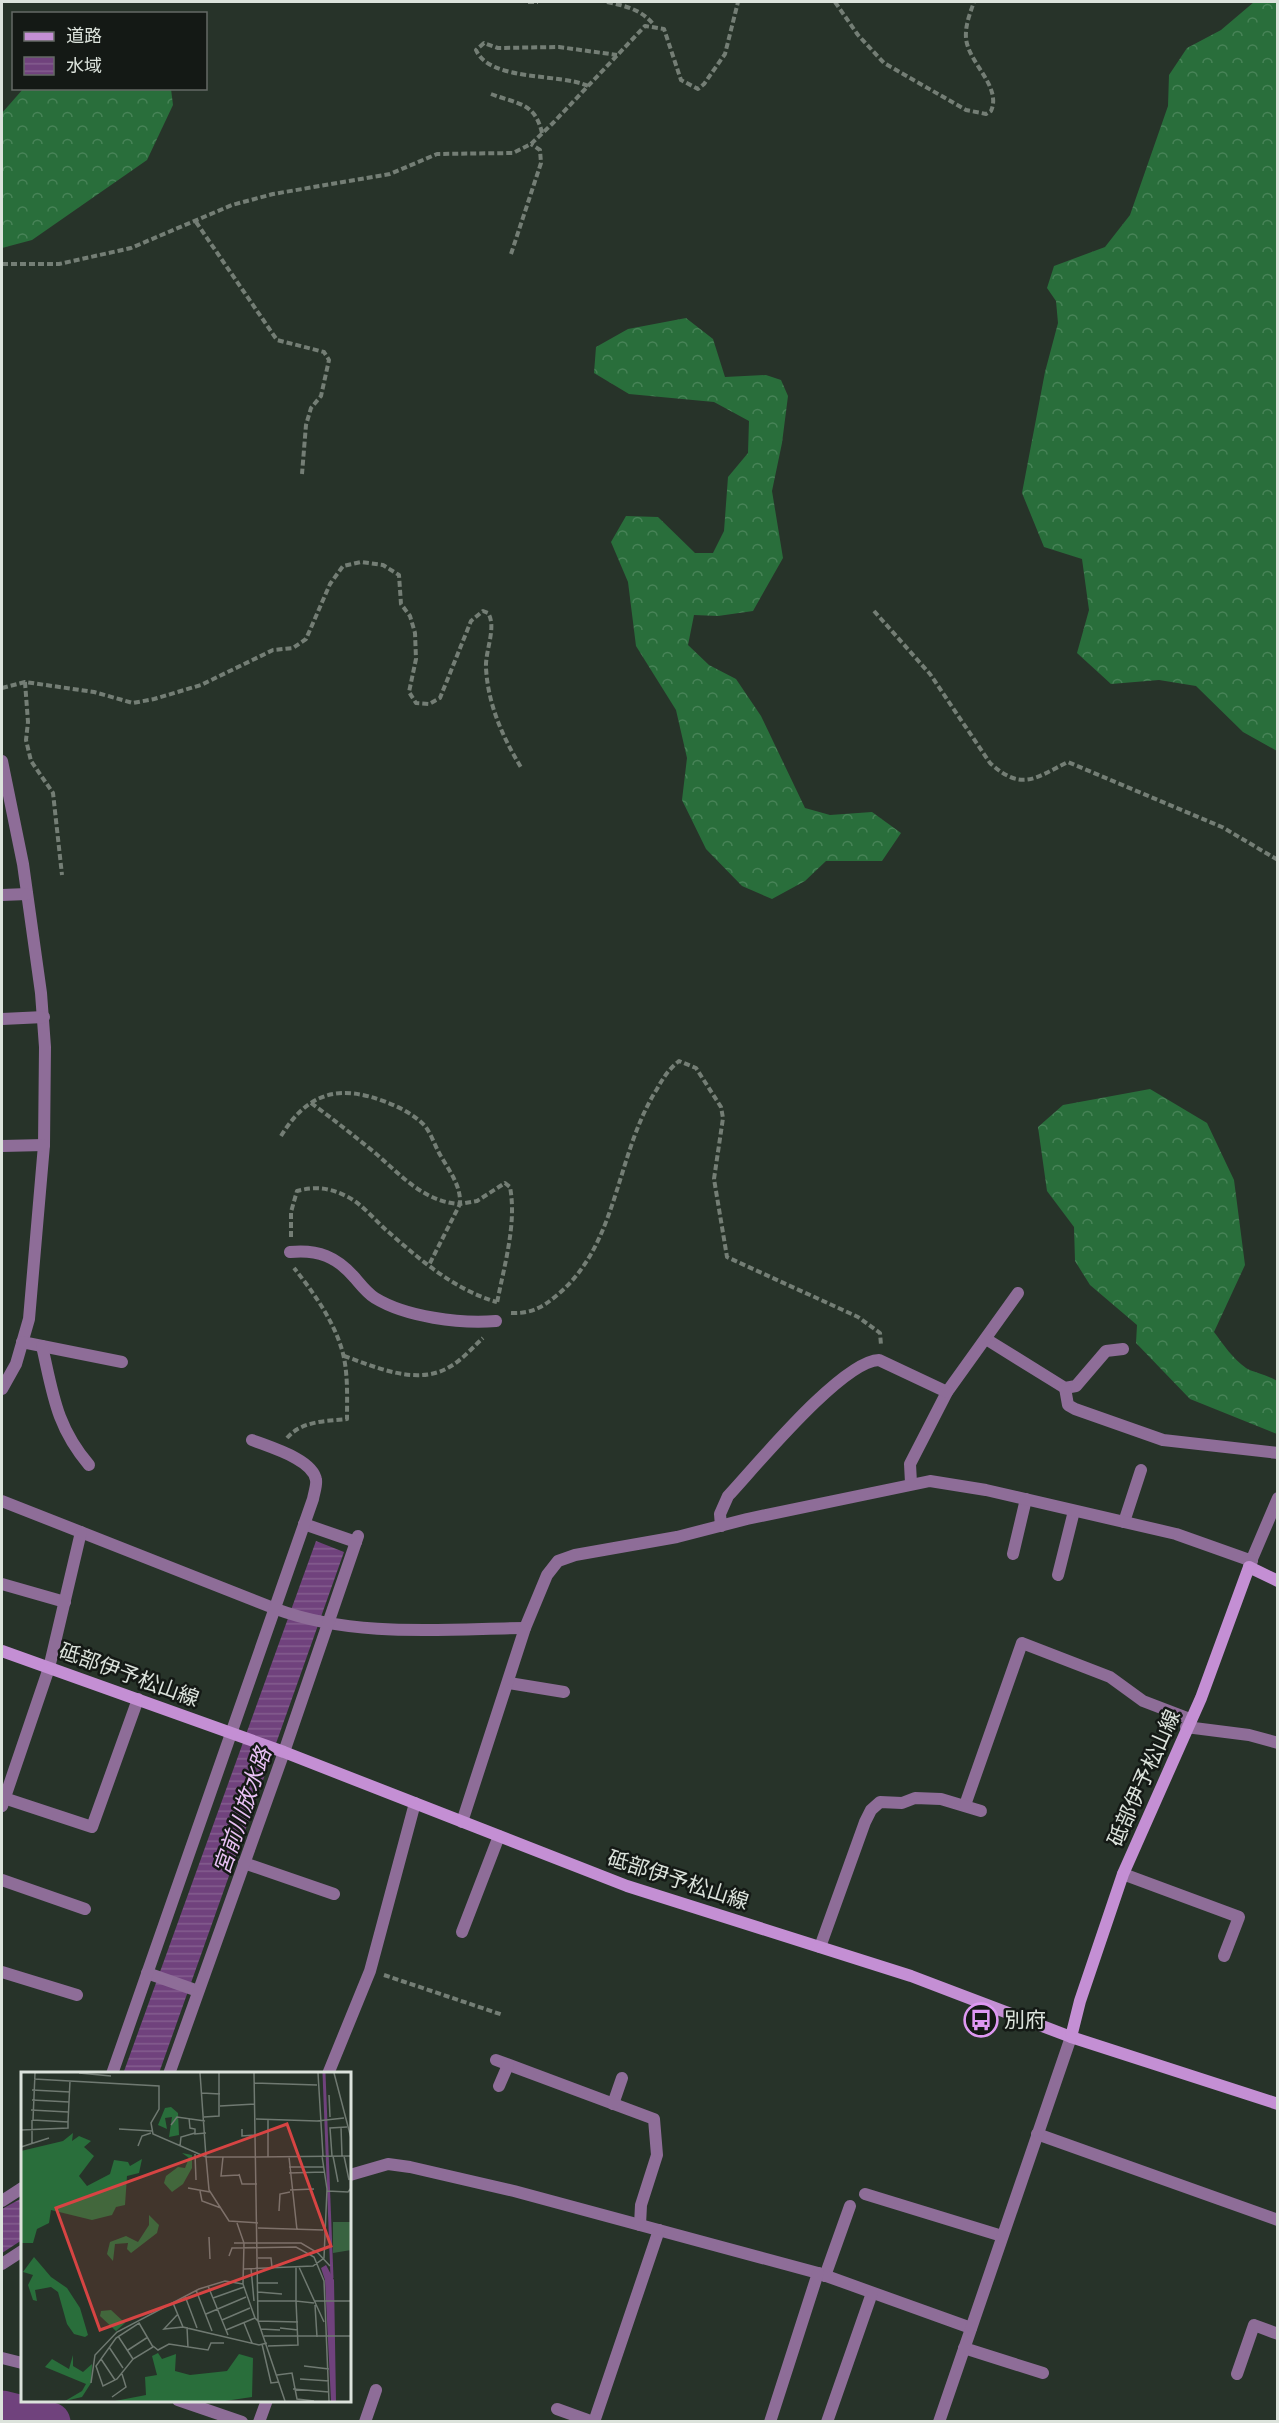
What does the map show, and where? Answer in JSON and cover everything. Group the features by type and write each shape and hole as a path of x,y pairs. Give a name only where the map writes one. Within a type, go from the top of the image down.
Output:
{"main road":[{"path":"1250,1564 1278,1581"},
{"name":"砥部伊予松山線","path":"1071,2037 1123,1874 1201,1698 1250,1564"},
{"name":"砥部伊予松山線","path":"2,1651 280,1750 627,1886 911,1976 1071,2037 1277,2103"}],"street":[{"path":"2,764 27,894 44,1017 44,1145 29,1319 16,1364 2,1389"},
{"path":"2,895 27,894"},
{"path":"2,1019 44,1017"},
{"path":"2,1146 44,1145"},
{"path":"290,1252 321,1252 349,1271 374,1298 408,1310 453,1321 497,1317"},
{"path":"911,1483 910,1464 947,1392 1018,1293"},
{"path":"986,1339 1065,1389 1068,1405 1074,1409 1164,1440 1278,1453"},
{"path":"22,1342 122,1362"},
{"path":"42,1346 60,1423 72,1444 89,1465"},
{"path":"1065,1389 1076,1386 1106,1351 1123,1349"},
{"path":"721,1526 720,1514 728,1496 825,1393 849,1372 871,1360 879,1360 947,1392"},
{"path":"112,2072 151,1975 237,1735 308,1526 317,1480 312,1470 294,1457 252,1440"},
{"path":"1124,1522 1141,1470"},
{"path":"462,1822 525,1628 546,1575 558,1561 575,1555 677,1537 911,1483 930,1481 958,1484 1124,1522 1213,1546 1250,1564 1278,1498"},
{"path":"1013,1554 1026,1499"},
{"path":"2,1501 279,1610 324,1624 425,1629 525,1628"},
{"path":"1058,1575 1074,1511"},
{"path":"169,2072 195,1990 244,1863 280,1750 353,1539 308,1526"},
{"path":"81,1532 50,1668 3,1802 92,1827 138,1700"},
{"path":"2,1584 65,1602"},
{"path":"965,1805 1023,1643 1110,1677 1143,1701 1188,1723 1278,1743"},
{"path":"509,1683 564,1692"},
{"path":"820,1947 871,1810 880,1802 902,1803 915,1798 941,1799 981,1811"},
{"path":"328,2072 370,1971 415,1803"},
{"path":"462,1932 499,1836"},
{"path":"244,1863 334,1894"},
{"path":"1123,1874 1239,1917 1224,1956"},
{"path":"2,1880 85,1909"},
{"path":"2,1972 77,1995"},
{"path":"151,1975 195,1990"},
{"path":"939,2421 1071,2037"},
{"path":"499,2086 502,2062 654,2119 657,2155 641,2205 640,2225"},
{"path":"613,2104 622,2078"},
{"path":"1037,2134 1278,2220"},
{"path":"351,2175 388,2164 410,2167 640,2225 822,2275 971,2328"},
{"path":"2,2201 21,2189"},
{"path":"865,2194 1002,2236"},
{"path":"770,2421 822,2275 850,2206"},
{"path":"557,2409 593,2421 659,2230"},
{"path":"2,2264 21,2252"},
{"path":"827,2421 872,2293"},
{"path":"1237,2374 1254,2325 1278,2334"},
{"path":"964,2348 1043,2373"},
{"path":"2,2358 21,2363"},
{"path":"364,2421 376,2390"},
{"path":"184,2402 242,2421"},
{"path":"259,2421 266,2402"}],"path":[{"path":"528,2 538,2"},
{"path":"607,2 629,7 646,15 654,25"},
{"path":"2,264 69,262 131,248 232,205 273,194 390,174 437,154 513,153 531,144 543,133 645,26 654,25 664,29 669,38 681,80 698,90 705,84 725,54 738,2"},
{"path":"834,2 858,35 884,63 966,110 986,114 991,111 994,99 966,39 974,2"},
{"path":"588,86 577,82 525,76 496,66 479,57 476,50 484,43 498,48 559,47 618,55"},
{"path":"491,94 531,108 539,118 543,133"},
{"path":"511,254 541,163 540,150 531,144"},
{"path":"196,222 277,340 324,352 329,360 328,377 321,396 311,408 306,425 302,474"},
{"path":"2,688 25,682 94,692 133,703 201,685 273,650 293,648 306,639 330,584 344,566 361,562 383,565 399,575 400,604 410,616 416,633 416,659 409,692 416,703 429,704 440,698 471,621 483,611 488,613 491,618 491,628 486,651 486,670 492,704 502,735 522,769"},
{"path":"874,611 930,674 990,763 1002,773 1027,782 1068,762 1222,827 1278,860"},
{"path":"25,682 28,722 26,740 31,761 53,793 62,875"},
{"path":"497,1317 543,1307 575,1279 588,1263 598,1244 638,1124 670,1068 679,1061 696,1068 721,1107 723,1132 714,1179 727,1257 873,1326 880,1333 882,1344 879,1360"},
{"path":"281,1136 297,1112 310,1103 343,1091 364,1094 396,1106 426,1127 460,1195 460,1204 429,1265"},
{"path":"310,1103 339,1123 403,1179 430,1197 460,1204 477,1202 505,1183 510,1187 510,1220 495,1327 451,1366 424,1375 388,1371 344,1356"},
{"path":"370,1971 503,2015"}],"green space":[{"path":"1254,2 1278,2 1277,751 1243,732 1196,686 1159,680 1111,684 1077,653 1089,610 1082,559 1044,547 1022,493 1045,372 1058,323 1056,301 1047,288 1054,266 1105,247 1130,215 1168,106 1169,75 1187,48 1221,30"},
{"path":"22,90 171,90 173,105 147,160 32,240 2,248 2,113"},
{"path":"686,318 713,339 725,377 766,375 781,380 788,396 782,443 772,491 783,558 753,611 718,616 694,615 688,645 709,665 736,679 761,716 805,808 830,815 872,812 901,833 882,861 826,861 805,881 772,899 742,886 706,849 682,800 687,758 676,710 636,646 628,582 611,542 626,516 658,517 695,553 713,553 724,531 728,477 748,453 749,421 714,402 629,394 594,373 596,347 628,329"},
{"path":"1150,1089 1207,1123 1234,1180 1245,1265 1214,1332 1241,1364 1277,1381 1277,1434 1190,1399 1136,1343 1137,1325 1090,1285 1075,1261 1074,1227 1047,1191 1038,1127 1063,1105"}],"water":[{"name":"宮前川放水路","path":"316,1541 344,1552 159,2072 124,2072"},
{"path":"21,2199 21,2241 2,2253 2,2209"}],"waterway":[{"path":"2,2410 51,2422"}],"place":[{"name":"別府","path":"981,2020"}]}
